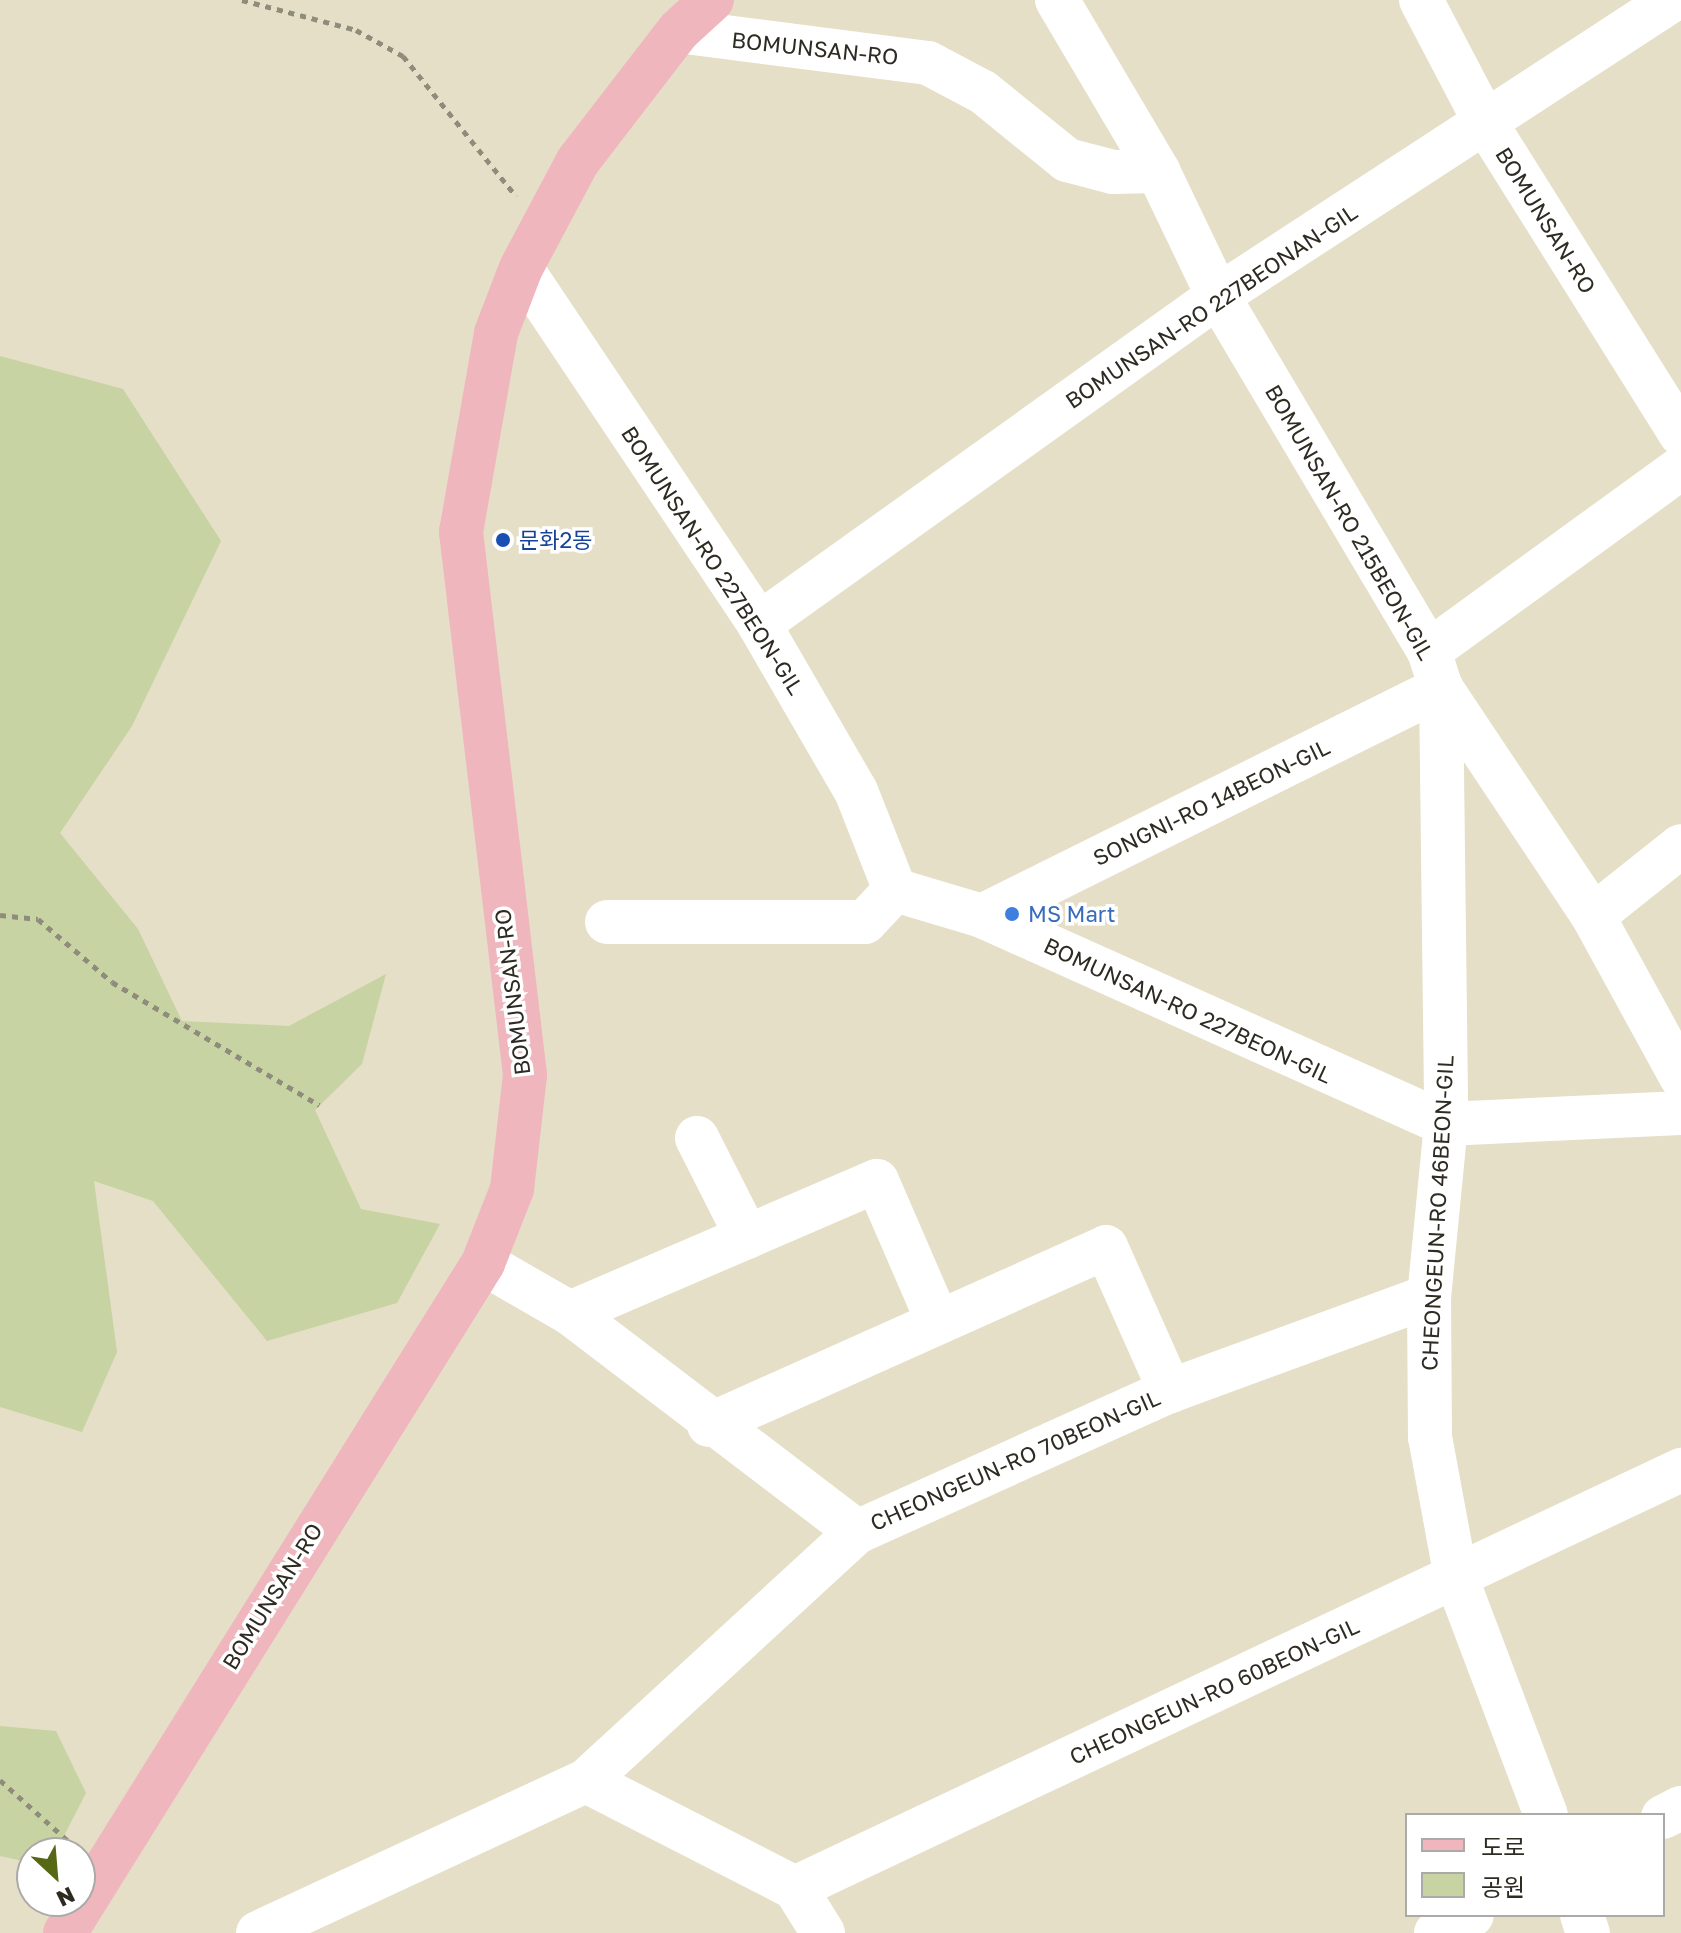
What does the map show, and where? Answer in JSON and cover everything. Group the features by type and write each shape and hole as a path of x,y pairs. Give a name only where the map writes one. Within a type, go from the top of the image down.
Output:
{"main road":[{"name":"BOMUNSAN-RO","path":"65,1933 483,1263 512,1189 525,1075 461,532 496,333 521,268 578,161 678,31 712,0"}],"street":[{"name":"BOMUNSAN-RO 215BEON-GIL","path":"1057,0 1158,171 1218,296 1435,670 1593,916 1681,1077"},
{"name":"BOMUNSAN-RO","path":"1421,0 1485,122 1681,434"},
{"name":"BOMUNSAN-RO 227BEONAN-GIL","path":"759,624 1218,296 1672,0"},
{"name":"BOMUNSAN-RO","path":"678,31 928,63 983,92 1067,160 1113,172 1158,171"},
{"name":"BOMUNSAN-RO 227BEON-GIL","path":"521,268 759,624 856,791 895,890 982,916 1446,1124 1681,1113"},
{"name":"SONGNI-RO 14BEON-GIL","path":"982,916 1435,670 1681,468"},
{"name":"CHEONGEUN-RO 46BEON-GIL","path":"1435,670 1446,1124 1429,1296 1430,1437 1456,1577 1545,1813"},
{"path":"1593,916 1681,846"},
{"path":"607,922 865,922 895,890"},
{"path":"697,1138 747,1237"},
{"path":"570,1313 877,1181 938,1322"},
{"path":"709,1425 1106,1247 1170,1391"},
{"path":"483,1263 570,1313 709,1425 857,1532"},
{"name":"CHEONGEUN-RO 70BEON-GIL","path":"258,1933 586,1781 857,1532 1170,1391 1429,1296"},
{"name":"CHEONGEUN-RO 60BEON-GIL","path":"795,1888 1681,1470"},
{"path":"586,1781 795,1888 823,1933"},
{"path":"1436,1933 1468,1917"}],"path":[{"path":"242,0 356,30 403,56 543,228"},
{"path":"0,915 38,919 112,982 319,1105"},
{"path":"0,1780 103,1872"}],"green space":[{"path":"0,356 123,389 221,541 132,726 60,833 138,929 182,1021 289,1026 386,974 362,1064 315,1110 361,1209 440,1224 397,1303 267,1341 153,1201 94,1181 117,1352 82,1432 0,1407"},
{"path":"0,1726 56,1731 86,1793 63,1837 16,1837 16,1860 0,1856"}],"place":[{"name":"문화2동","path":"503,540"},
{"name":"MS Mart","path":"1012,914"}]}
